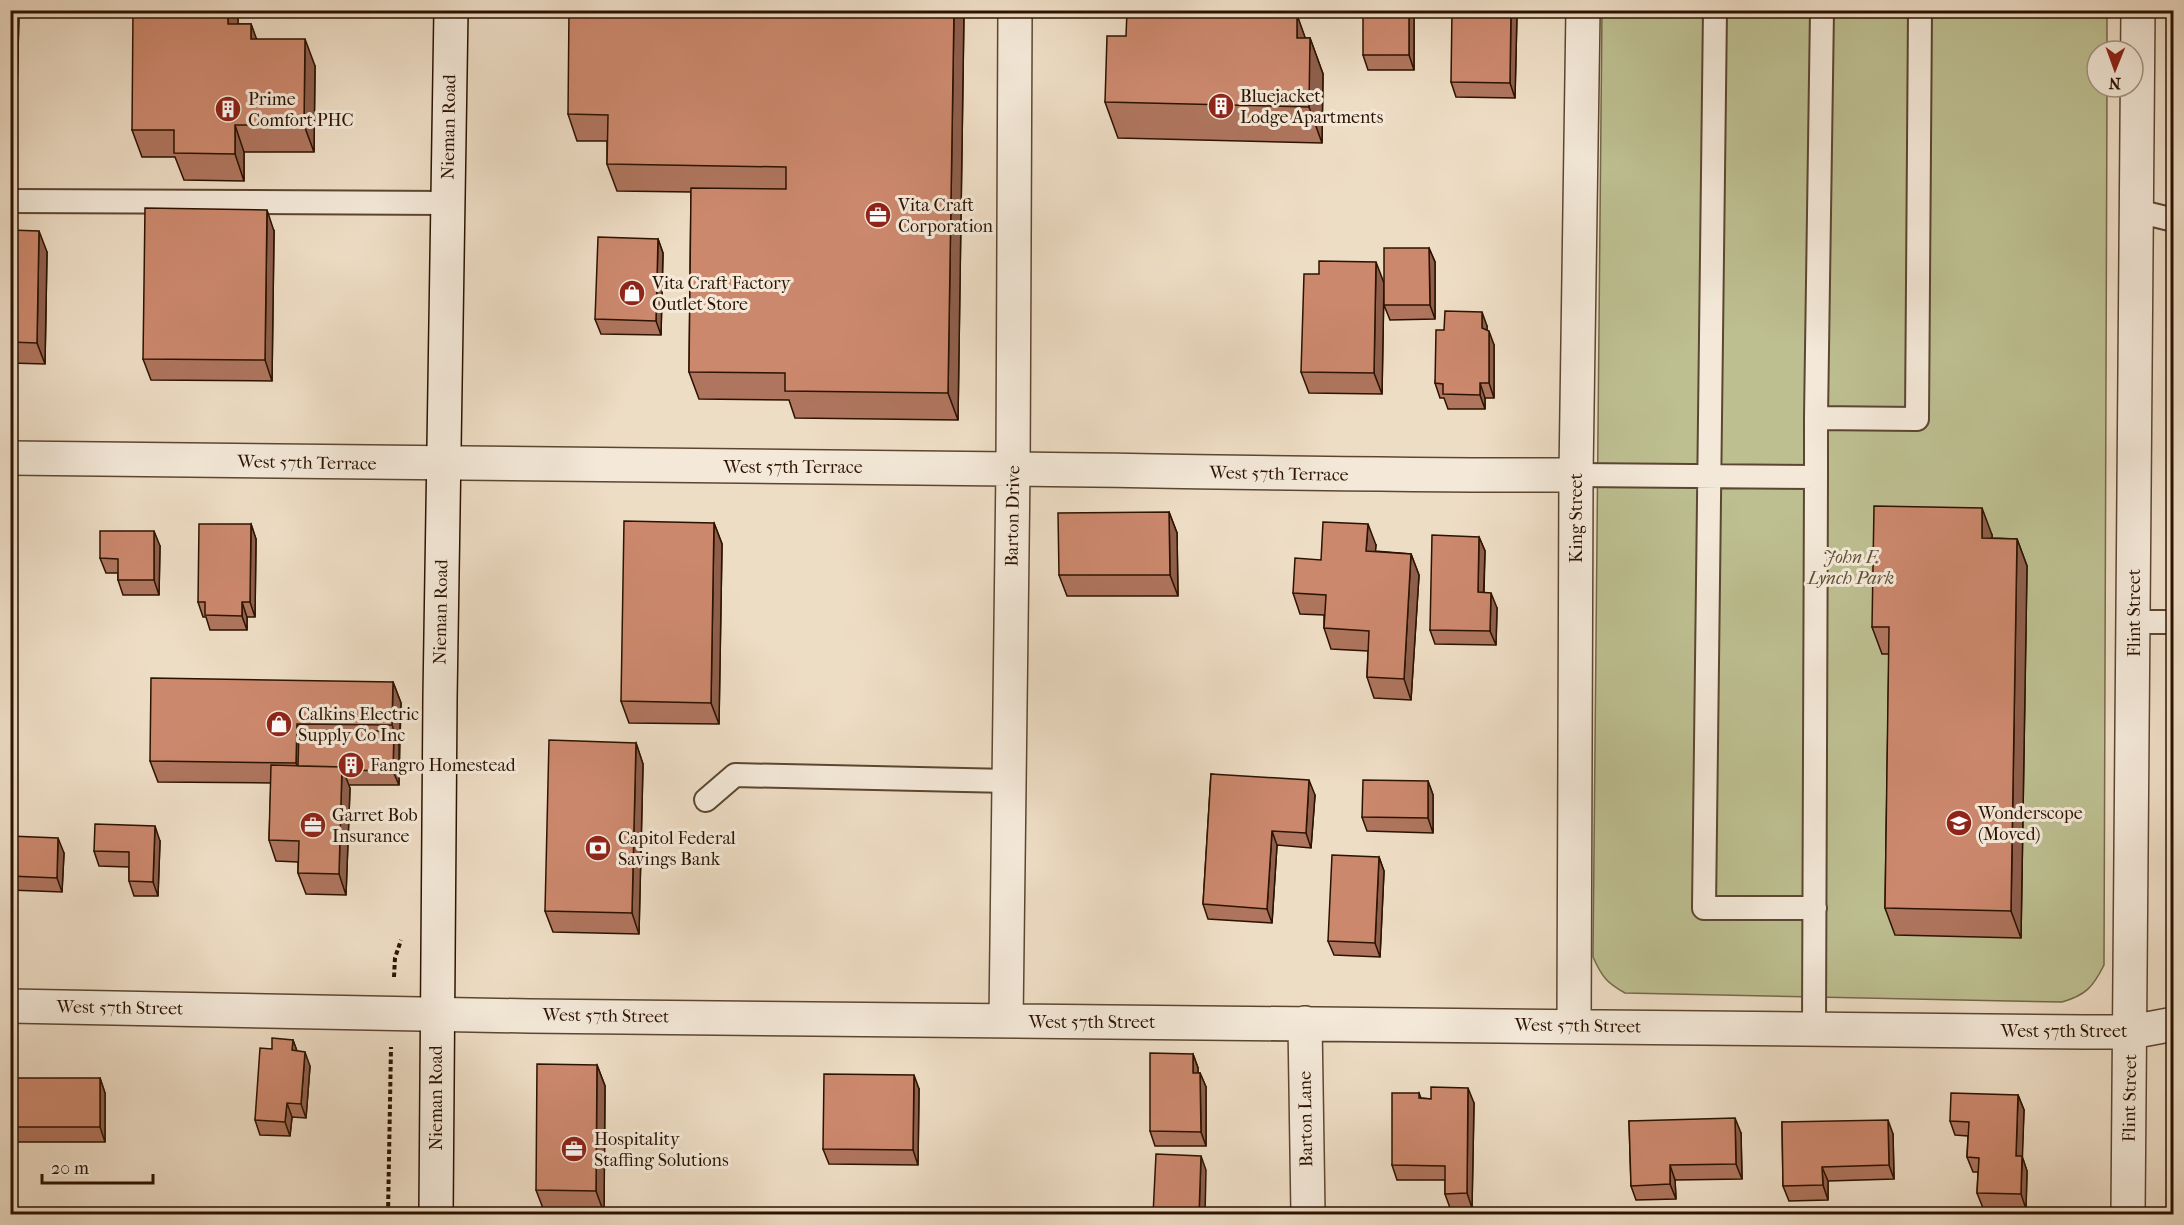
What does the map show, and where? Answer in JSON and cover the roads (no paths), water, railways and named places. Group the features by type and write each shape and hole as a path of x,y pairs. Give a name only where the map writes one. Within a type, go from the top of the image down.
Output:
{"street":[{"name":"Nieman Road","path":"436,1215 436,1014 451,10"},
{"name":"Barton Drive","path":"1006,1021 1013,469 1015,10"},
{"name":"King Street","path":"1574,1026 1576,475 1583,10"},
{"name":"Flint Street","path":"2128,1215 2138,10"},
{"name":"West 57th Terrace","path":"10,458 443,465 1013,469 1373,476 1576,475"},
{"name":"West 57th Street","path":"10,1006 1006,1021 2131,1032 2174,1024"},
{"name":"Barton Lane","path":"1305,1023 1308,1215"}],"lane":[{"path":"1714,10 1704,908 1815,908"},
{"path":"1814,1028 1816,418 1822,10"},
{"path":"1816,418 1917,419 1920,10"},
{"path":"10,201 448,203"},
{"path":"2137,211 2174,220"},
{"path":"1576,475 1816,477"},
{"path":"2133,622 2174,622"},
{"path":"706,800 735,775 1009,781"}],"place":[{"name":"Bluejacket Lodge Apartments","path":"1221,106"},
{"name":"Prime Comfort PHC","path":"228,109"},
{"name":"Vita Craft Corporation","path":"878,215"},
{"name":"Vita Craft Factory Outlet Store","path":"632,293"},
{"name":"Calkins Electric Supply Co Inc","path":"279,724"},
{"name":"Fangro Homestead","path":"351,765"},
{"name":"Wonderscope (Moved)","path":"1959,823"},
{"name":"Garret Bob Insurance","path":"313,825"},
{"name":"Capitol Federal Savings Bank","path":"598,848"},
{"name":"Hospitality Staffing Solutions","path":"574,1149"}],"park label":[{"name":"John F. Lynch Park","path":"1851,567"}]}
